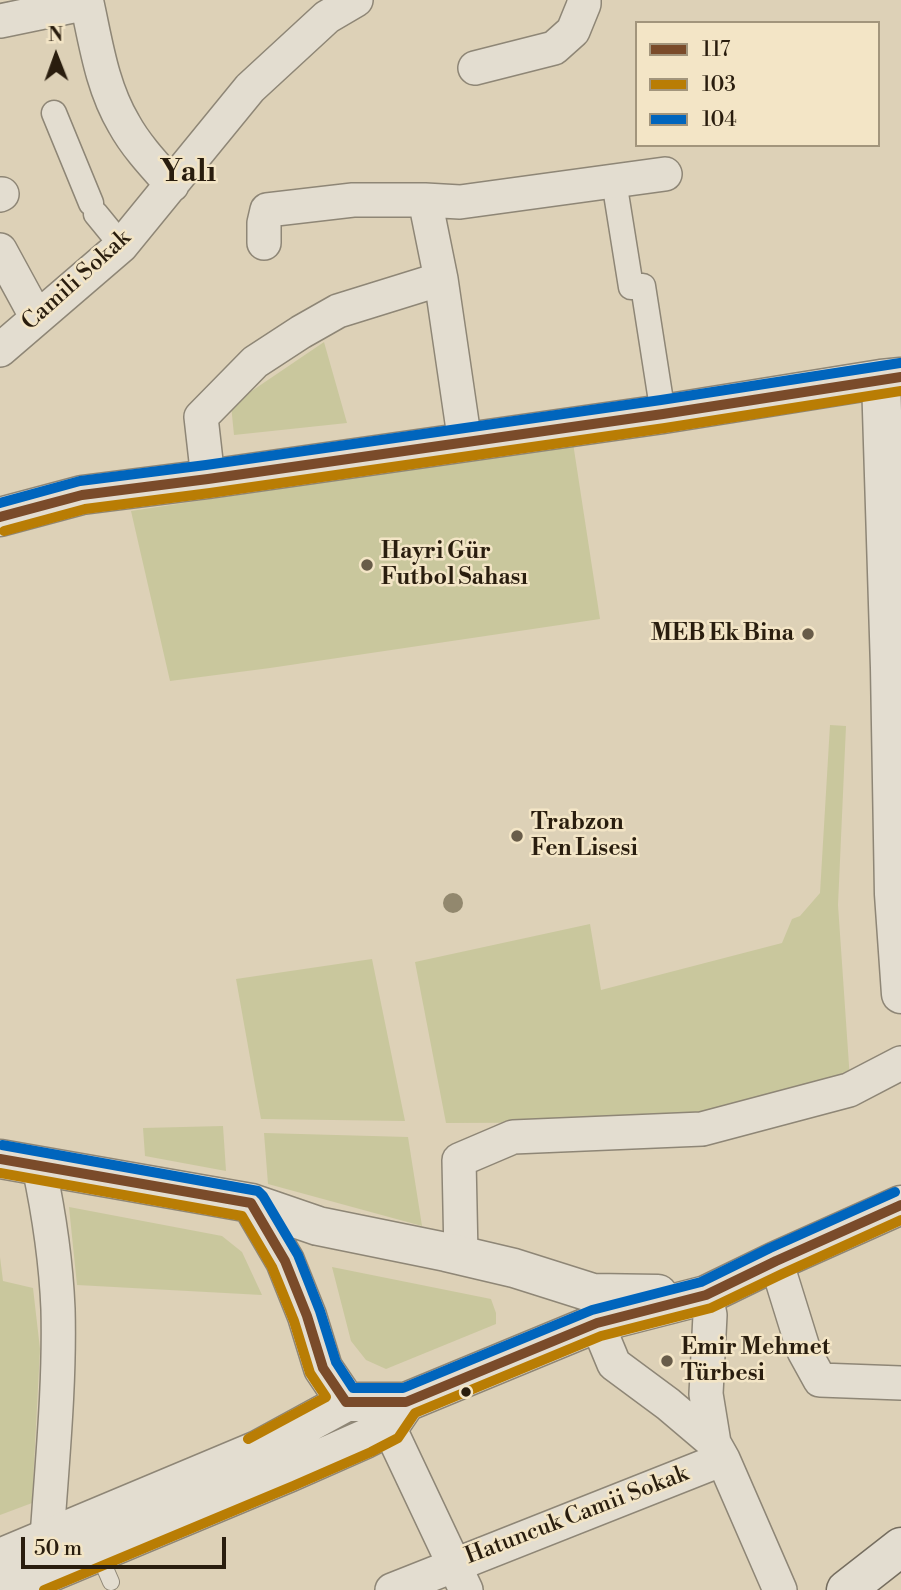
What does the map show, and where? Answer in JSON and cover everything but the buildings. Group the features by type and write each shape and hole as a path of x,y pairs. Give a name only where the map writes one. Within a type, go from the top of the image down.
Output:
{"street":[{"name":"Camili Sokak","path":"0,350 121,246 250,88 325,8 356,0"},
{"path":"475,68 554,48 573,32 584,0"},
{"path":"0,22 87,3 106,85 124,124 172,185"},
{"path":"54,113 93,208 114,236"},
{"path":"264,243 267,210 353,200 460,202 665,174"},
{"path":"614,181 631,287 643,286 663,414"},
{"path":"425,200 441,279 465,443"},
{"path":"0,250 37,318"},
{"path":"208,479 201,417 256,362 338,311 441,279"},
{"path":"0,517 82,495 465,443 891,378 890,681 894,894 901,994"},
{"path":"461,1255 459,1160 513,1137 702,1129 849,1090 901,1063"},
{"path":"0,1159 251,1203 318,1226 461,1255 514,1268 593,1293 706,1295"},
{"path":"39,1167 55,1261 58,1306 54,1553"},
{"path":"251,1203 285,1261 307,1316 323,1368 346,1402 398,1415"},
{"path":"0,1558 54,1553 104,1567 398,1415 597,1323 706,1295 901,1205"},
{"path":"776,1261 804,1351 820,1380 901,1383"},
{"path":"514,1268 597,1323 614,1364 668,1404 719,1451"},
{"path":"706,1295 710,1315 706,1394 719,1451 770,1587"},
{"path":"8,1590 54,1553 258,1450 346,1402"},
{"path":"398,1415 460,1577"},
{"name":"Hatuncuk Camii Sokak","path":"393,1590 460,1577 719,1451"},
{"path":"846,1590 901,1547"}],"shaded area":[{"path":"324,342 347,423 234,435 231,405"},
{"name":"Hayri Gür Futbol Sahası","path":"573,443 600,619 170,681 131,511"},
{"path":"830,725 846,726 838,905 850,1080 695,1122 446,1123 415,962 590,924 601,990 782,943 792,919 800,916 820,893"},
{"path":"372,959 405,1121 261,1119 236,979"},
{"path":"223,1126 226,1171 145,1156 143,1128"},
{"path":"264,1133 408,1137 422,1226 268,1184"},
{"path":"69,1207 222,1236 242,1252 262,1295 77,1285"},
{"path":"0,1257 3,1281 33,1288 40,1349 32,1503 0,1515"},
{"path":"332,1267 491,1299 496,1313 496,1324 386,1369 366,1360 351,1341"}],"transit line":[{"name":"104","path":"0,503 80,481 661,400 900,363"},
{"name":"117","path":"0,517 82,495 663,414 901,377"},
{"name":"103","path":"4,531 85,509 665,428 901,391"},
{"name":"104","path":"2,1145 258,1191 298,1255 336,1362 353,1388 403,1388 592,1310 701,1282 895,1192"},
{"name":"117","path":"0,1159 251,1203"},
{"name":"103","path":"0,1173 242,1216 272,1267 294,1321 310,1373 326,1397 248,1439"},
{"name":"117","path":"251,1203 285,1261 307,1316 323,1368 346,1402"},
{"name":"117","path":"346,1402 406,1402 597,1323 706,1295 901,1205"},
{"name":"103","path":"44,1590 371,1452 398,1438 415,1413 601,1336 711,1308 901,1220"}],"place":[{"name":"Hayri Gür Futbol Sahası","path":"367,565"},
{"name":"MEB Ek Bina","path":"808,634"},
{"name":"Trabzon Fen Lisesi","path":"517,836"},
{"name":"Emir Mehmet Türbesi","path":"667,1361"}],"district":[{"name":"Yalı","path":"188,174"}]}
